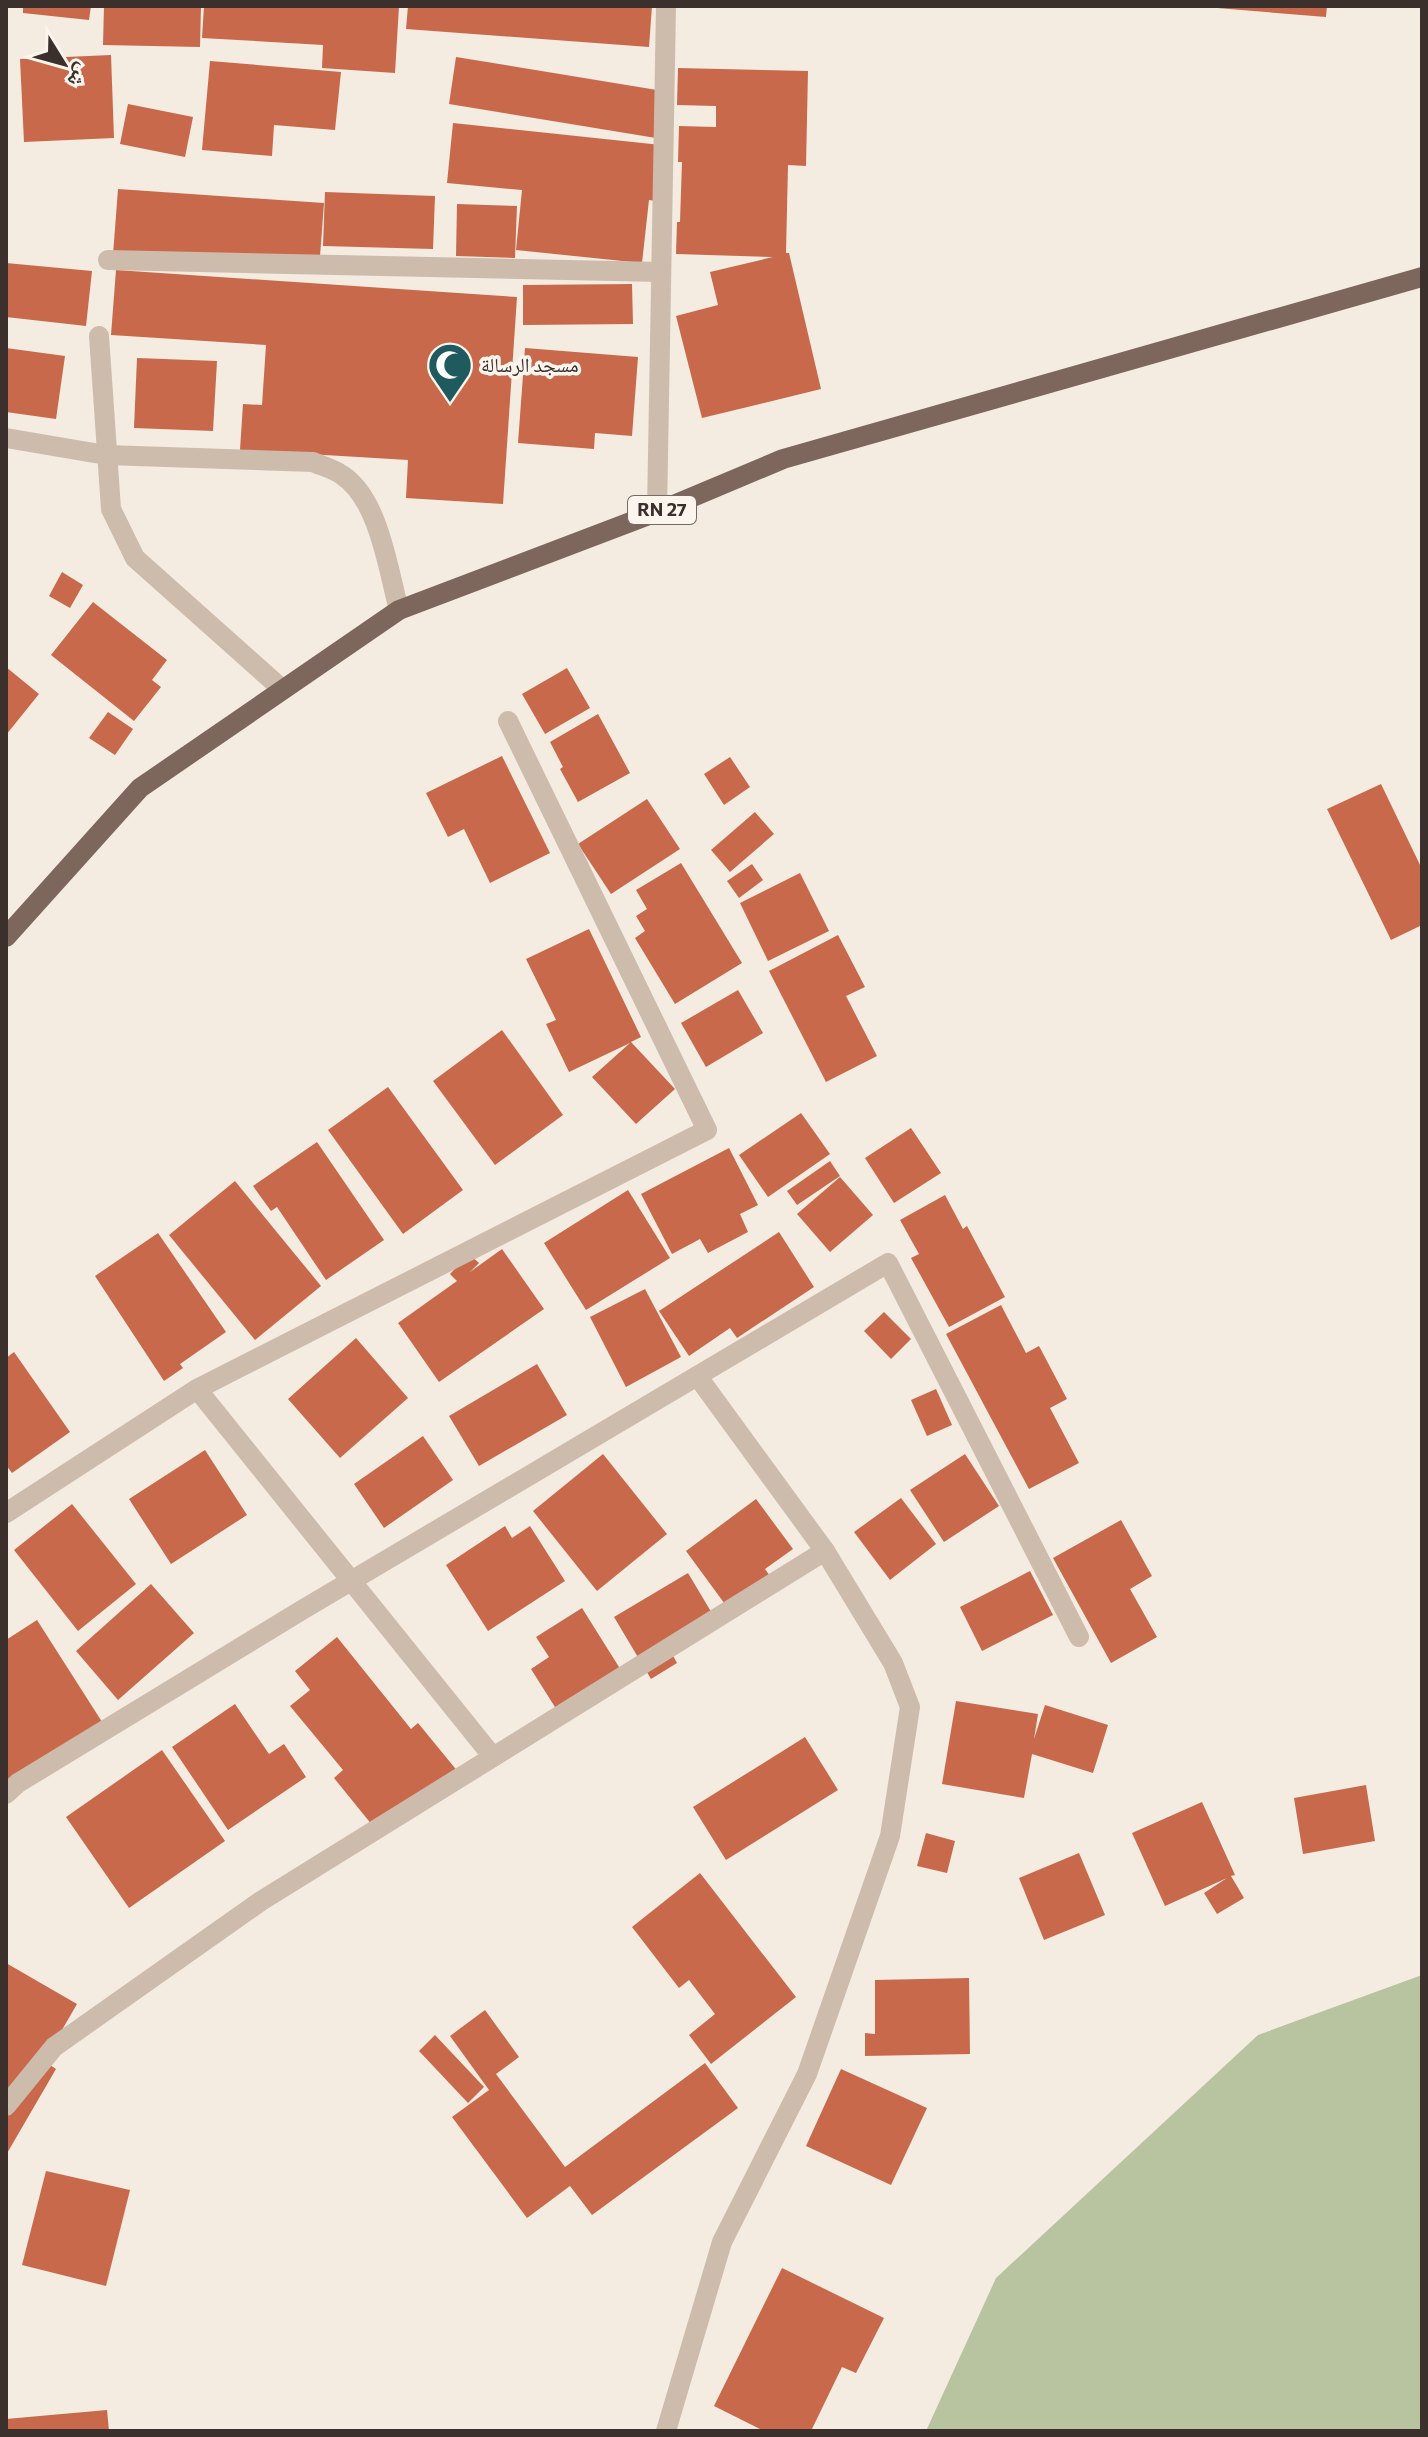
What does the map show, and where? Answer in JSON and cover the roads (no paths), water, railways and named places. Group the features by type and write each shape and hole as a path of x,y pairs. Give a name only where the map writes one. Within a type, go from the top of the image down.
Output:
{"main road":[{"name":"RN 27","path":"6,937 140,788 399,610 657,512 783,459 1422,277"}],"street":[{"path":"657,512 666,6"},
{"path":"108,260 661,272"},
{"path":"99,336 111,509 135,558 282,689"},
{"path":"6,438 106,455 313,462 342,475 364,497 376,527 399,610"},
{"path":"6,1513 197,1389 707,1130 508,721"},
{"path":"6,1794 31,1775 351,1581 888,1263 1079,1637"},
{"path":"666,2431 722,2242 807,2074 890,1836 910,1707 893,1663 825,1551 698,1377"},
{"path":"197,1389 493,1757"},
{"path":"6,2106 54,2047 261,1901 825,1551"}],"place":[{"name":"مسجد الرسالة","path":"450,404"}]}
